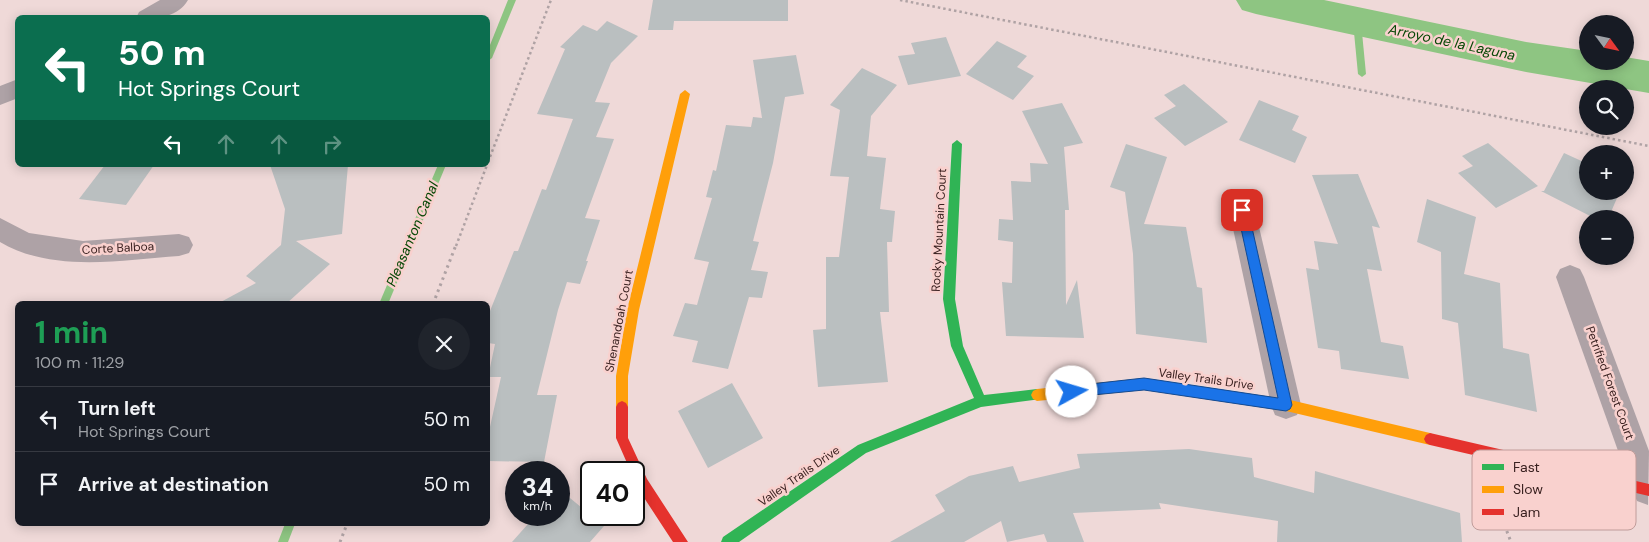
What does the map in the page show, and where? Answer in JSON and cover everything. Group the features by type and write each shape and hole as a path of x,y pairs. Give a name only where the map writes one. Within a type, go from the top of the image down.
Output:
{"street":[{"path":"153,15 177,0"},
{"path":"0,96 15,89"},
{"name":"Shenandoah Court","path":"682,542 642,483 622,438 622,376 634,310 685,94"},
{"name":"Rocky Mountain Court","path":"957,144 949,299 957,346 981,401"},
{"path":"1242,210 1286,405"},
{"name":"Corte Balboa","path":"0,229 24,244 83,252 179,245"},
{"name":"Petrified Forest Court","path":"1570,278 1634,450"},
{"name":"Valley Trails Drive","path":"728,542 862,449 981,401 1144,384 1286,405 1482,450"},
{"name":"Petrified Forest Court","path":"1636,455 1649,490"},
{"name":"Valley Trails Drive","path":"1636,487 1649,490"}],"path":[{"path":"490,156 551,0"},
{"path":"900,0 1649,146"},
{"path":"433,301 486,167"},
{"path":"340,542 346,526"},
{"path":"1506,530 1511,542"}],"building":[{"path":"653,0 788,0 788,21 674,21 673,30 648,30"},
{"path":"607,21 638,36 611,63 595,102 610,103 596,137 614,139 585,218 600,220 580,284 567,282 558,310 537,395 557,395 544,461 490,461 490,427 501,377 490,377 495,344 490,343 490,311 514,251 518,251 542,189 546,190 573,119 537,114 565,49 560,47 583,25 597,31"},
{"path":"946,37 961,76 908,85 898,56 915,54 911,43"},
{"path":"997,41 1027,56 1017,67 1034,76 1013,100 966,74"},
{"path":"796,55 804,94 785,97 773,163 753,241 759,242 751,270 768,272 762,298 749,297 728,369 692,362 698,341 673,336 685,303 697,305 709,262 694,259 712,198 706,197 713,170 716,171 726,125 751,127 753,117 762,118 753,60"},
{"path":"862,68 897,85 871,116 867,156 886,158 880,209 895,211 892,242 887,242 889,312 880,312 888,382 818,387 813,330 826,329 826,257 839,257 849,177 830,176 840,110 830,105"},
{"path":"1184,84 1228,122 1185,146 1154,118 1176,106 1164,95"},
{"path":"1259,100 1299,116 1292,130 1307,137 1295,163 1239,140"},
{"path":"1062,103 1083,143 1064,147 1069,210 1065,210 1066,305 1077,280 1084,338 1006,336 1002,282 1012,283 1013,242 998,240 999,219 1013,220 1011,181 1031,182 1030,163 1048,164 1022,111"},
{"path":"1488,143 1538,186 1496,208 1458,173 1473,166 1462,156"},
{"path":"1126,144 1167,157 1144,224 1186,227 1197,287 1202,288 1207,343 1136,334 1133,254 1125,192 1110,187"},
{"path":"1564,153 1579,160 1579,200 1616,200 1612,210 1579,210 1541,191 1544,191"},
{"path":"103,167 153,167 126,205 79,199"},
{"path":"271,167 348,167 342,234 296,241 330,264 289,301 223,301 256,283 246,276 281,245 285,209"},
{"path":"1358,174 1380,228 1372,226 1382,271 1367,269 1381,342 1403,346 1409,379 1341,369 1339,351 1318,348 1306,268 1319,270 1314,241 1338,244 1312,175"},
{"path":"1427,199 1476,217 1464,274 1500,283 1503,348 1529,354 1537,412 1465,395 1458,323 1442,319 1441,252 1417,242"},
{"path":"732,383 763,438 708,468 678,411"},
{"path":"1189,449 1252,458 1254,477 1314,493 1315,471 1460,513 1462,542 1277,542 1278,521 1159,503 1161,509 1073,513 1084,542 1047,542 1044,534 1007,542 1001,521 964,542 890,542 945,511 935,495 969,476 1013,466 1019,482 1080,468 1077,454"},
{"path":"570,498 580,506 580,526 604,526 590,542 512,542 526,526 570,526"}],"waterway":[{"name":"Pleasanton Canal","path":"490,53 512,0"},
{"name":"Arroyo de la Laguna","path":"1256,0 1526,57 1649,77"},
{"path":"1357,22 1362,74"},
{"name":"Pleasanton Canal","path":"384,301 441,167"},
{"name":"Pleasanton Canal","path":"283,542 289,526"}],"traffic: fast":[{"path":"957,144 949,299 957,346 981,401"},
{"path":"728,542 862,449 981,401 1037,395"}],"traffic: slow":[{"path":"622,407 622,376 633,310 685,94"},
{"path":"1037,395 1144,384 1286,405 1430,439"}],"traffic: jam":[{"path":"622,407 622,438 642,483 681,542"},
{"path":"1430,439 1477,450"},
{"path":"1636,487 1649,490"}],"route":[{"path":"1072,392 1144,384 1286,405 1242,210"}]}
